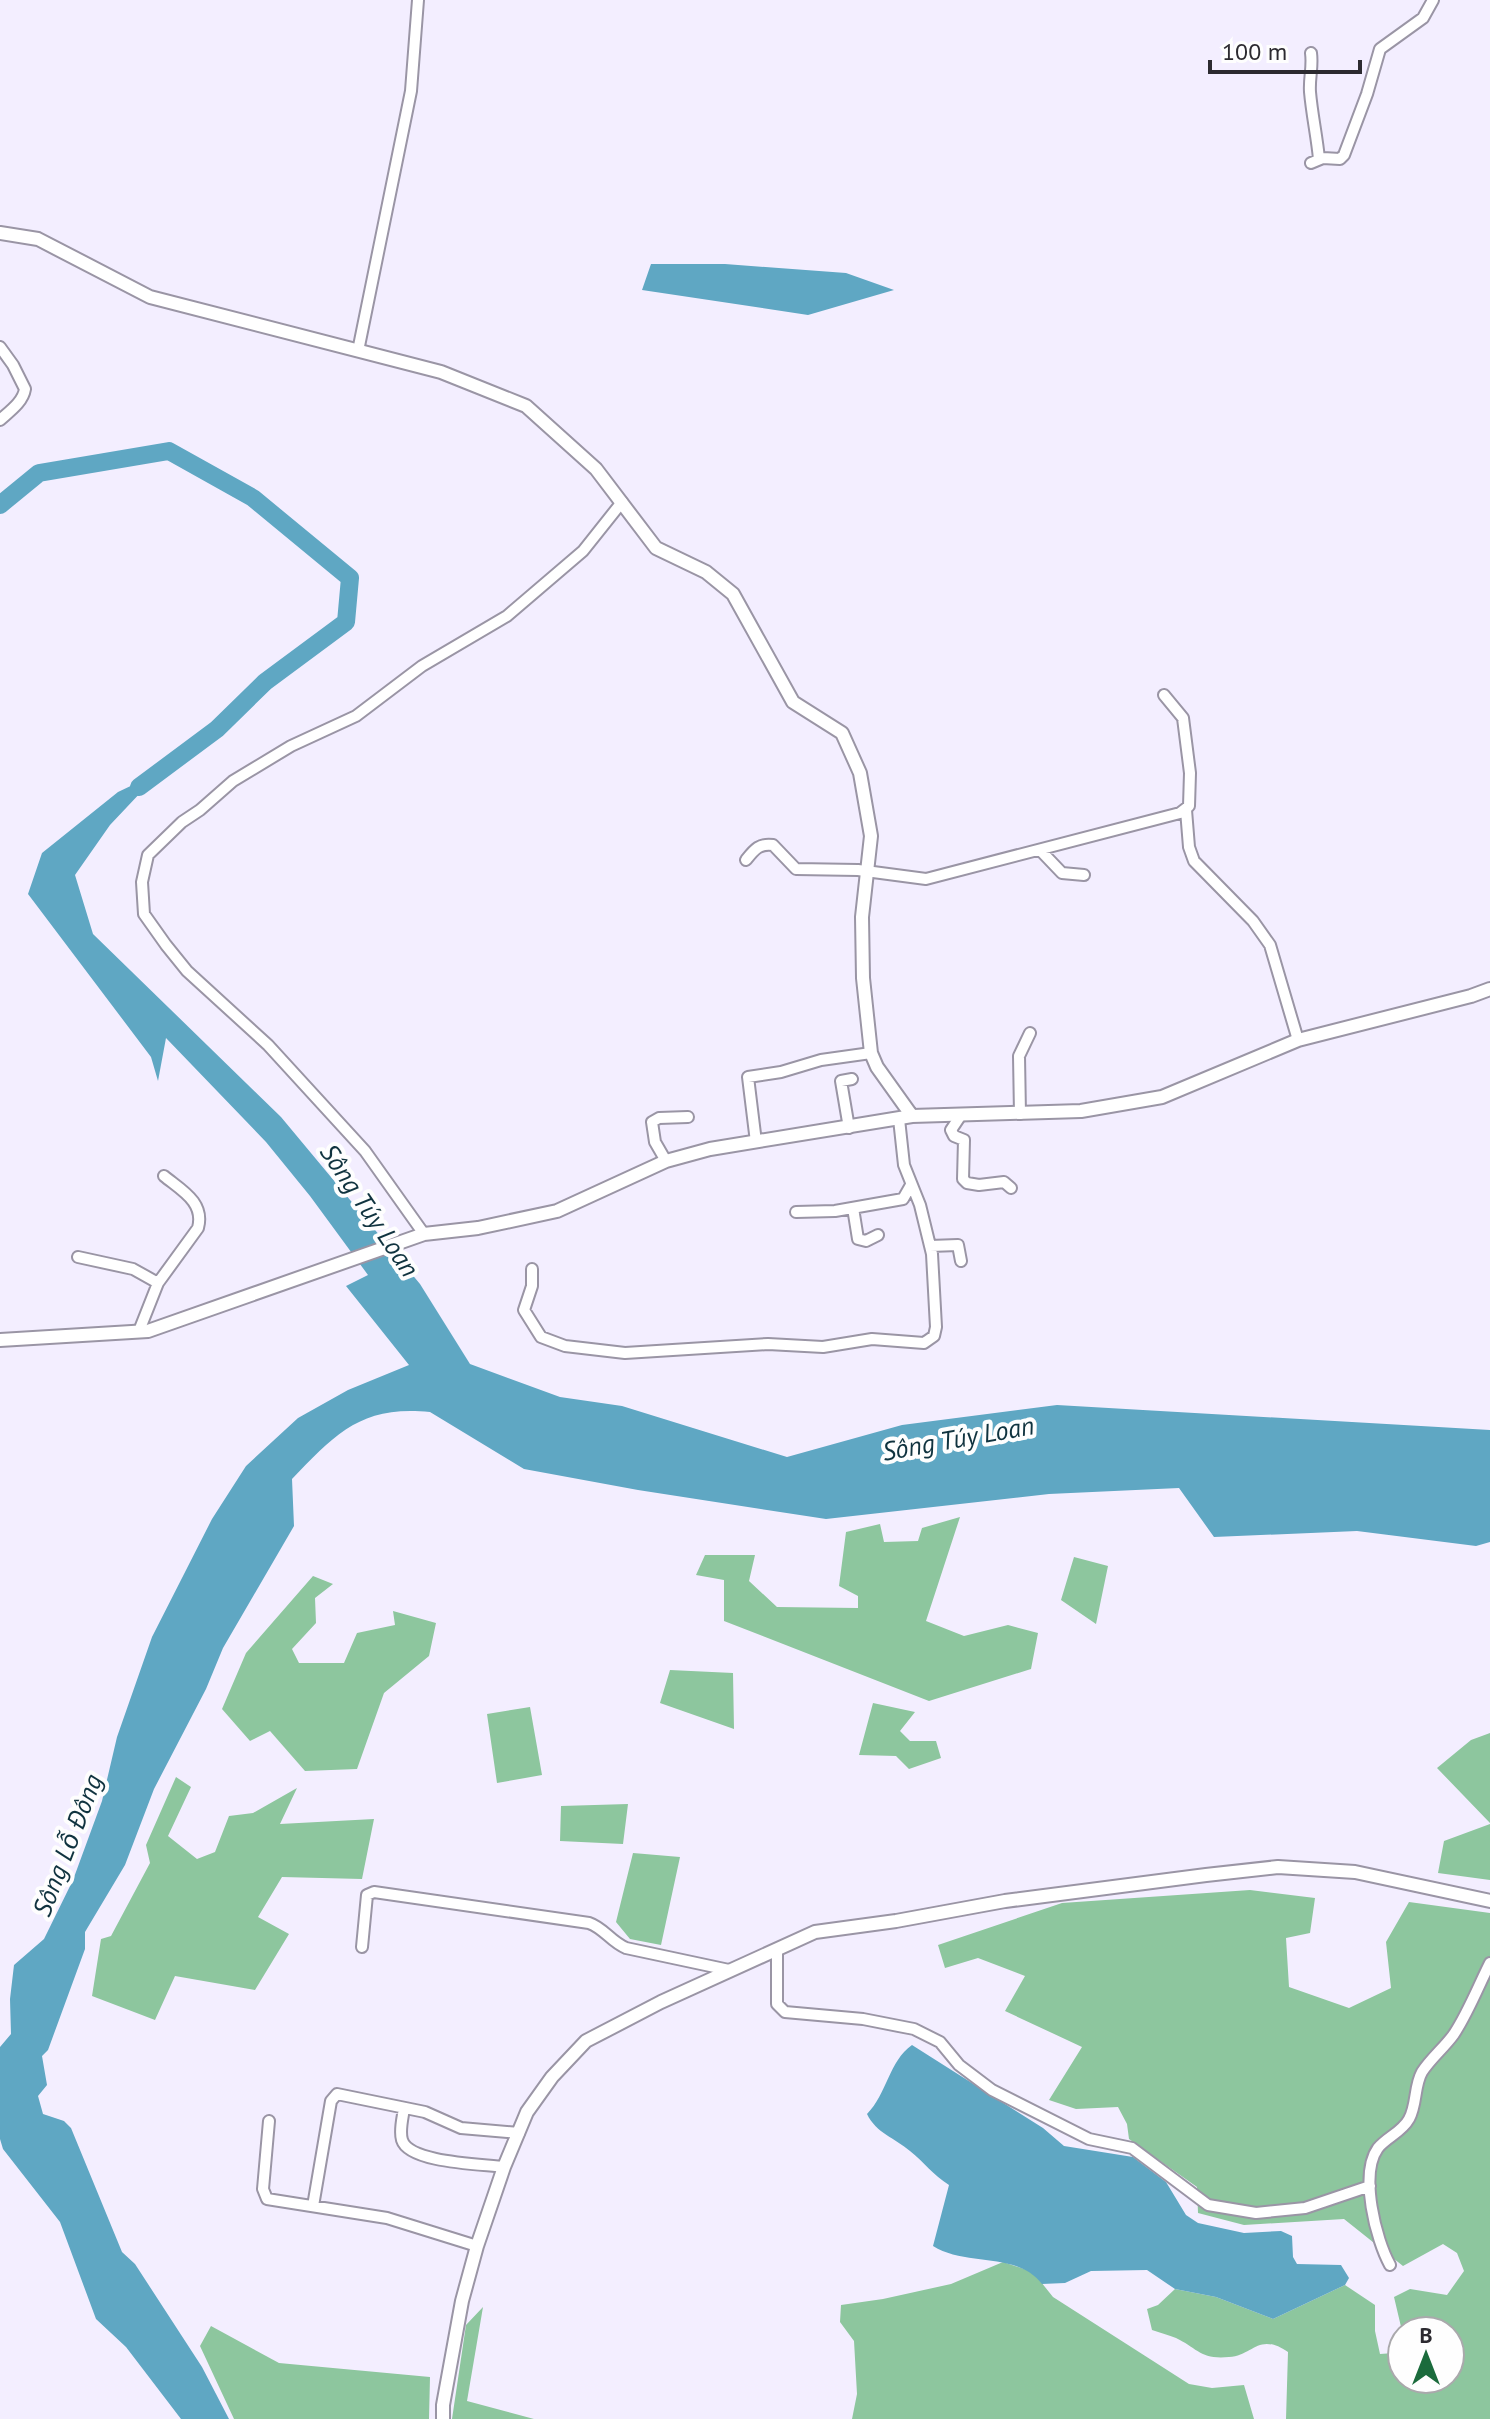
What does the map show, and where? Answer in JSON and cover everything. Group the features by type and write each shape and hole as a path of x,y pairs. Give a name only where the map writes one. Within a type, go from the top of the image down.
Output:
{"street":[{"path":"358,351 411,91 418,0"},
{"path":"1311,53 1310,94 1315,161 1340,159 1367,94 1380,49 1423,18 1433,0"},
{"path":"0,233 38,239 150,297 441,372 526,406 596,469 656,548 706,572 733,594 793,702 842,733 860,773 871,836 862,917 863,978 871,1053 905,1118 901,1155 920,1205 930,1246 934,1336 924,1343 872,1339 823,1347 768,1344 625,1353 565,1346 541,1337 524,1310 532,1286 532,1269"},
{"path":"0,347 25,389 25,393 3,413"},
{"path":"424,1234 354,1139 268,1045 187,971 166,945 144,914 142,882 148,855 182,822 233,781 291,746 356,716 422,666 507,616 583,551 622,502"},
{"path":"1164,695 1183,718 1190,773 1189,806 1186,810 1189,847 1194,861 1253,921 1270,945 1298,1040"},
{"path":"746,860 756,847 768,844 773,845 793,869 858,870 926,879 1186,810"},
{"path":"1040,850 1062,873 1084,875"},
{"path":"0,1340 148,1331 424,1234 478,1228 557,1211 666,1161 710,1149 905,1118 1081,1111 1162,1097 1298,1040 1490,989"},
{"path":"1020,1114 1019,1056 1030,1033"},
{"path":"756,1142 748,1077 781,1072 821,1060 871,1053"},
{"path":"849,1128 841,1081 852,1079"},
{"path":"961,1115 951,1130 954,1136 964,1140 963,1179 979,1185 1004,1182 1011,1188"},
{"path":"666,1161 655,1142 649,1120 688,1117"},
{"path":"139,1331 158,1283 200,1221 199,1208 194,1201 164,1176"},
{"path":"796,1212 853,1208 903,1199 911,1185"},
{"path":"853,1208 858,1239 866,1241 878,1235"},
{"path":"930,1246 958,1245 961,1261"},
{"path":"78,1257 133,1269 158,1283"},
{"path":"443,2419 462,2301 477,2246 527,2112 552,2077 586,2041 729,1970 815,1932 1005,1901 1278,1867 1355,1872 1490,1901"},
{"path":"362,1947 367,1895 374,1892 589,1923 598,1926 616,1944 626,1948 729,1970"},
{"path":"777,1949 777,2004 785,2012 863,2019 914,2029 940,2042 959,2065 992,2090 1089,2139 1132,2148 1208,2205 1256,2213 1305,2208 1370,2186"},
{"path":"1390,2265 1380,2246 1370,2186 1369,2171 1373,2157 1379,2146 1407,2124 1421,2075 1455,2033 1490,1963"},
{"path":"313,2206 333,2097 337,2094 425,2112 461,2128 519,2133"},
{"path":"404,2108 401,2134 410,2151 426,2157 504,2167"},
{"path":"269,2121 263,2189 265,2197 276,2202 387,2218 477,2246"}],"green space":[{"path":"960,1517 926,1621 964,1636 1008,1625 1038,1633 1031,1669 929,1701 724,1621 724,1580 696,1575 705,1555 755,1555 749,1581 777,1607 858,1608 858,1596 839,1586 846,1532 880,1524 884,1542 918,1541 922,1528"},
{"path":"1074,1557 1108,1566 1096,1624 1061,1600"},
{"path":"313,1576 333,1584 315,1598 316,1623 292,1649 299,1663 344,1663 357,1633 395,1625 393,1611 436,1623 429,1656 384,1693 357,1769 305,1771 270,1731 250,1741 222,1709 246,1653"},
{"path":"670,1670 733,1673 734,1729 660,1703"},
{"path":"873,1703 915,1712 900,1731 910,1741 936,1741 941,1758 909,1769 896,1756 859,1755"},
{"path":"530,1707 542,1775 497,1783 487,1714"},
{"path":"1490,1733 1490,1823 1437,1768 1471,1740"},
{"path":"176,1777 191,1787 168,1836 197,1859 215,1852 229,1816 253,1813 297,1788 280,1824 374,1819 362,1879 282,1877 258,1917 289,1934 255,1990 175,1976 155,2020 92,1996 101,1939 111,1936 150,1863 146,1845"},
{"path":"628,1804 623,1844 560,1841 561,1806"},
{"path":"1490,1824 1490,1880 1438,1873 1444,1841"},
{"path":"633,1853 680,1857 661,1945 630,1939 616,1922"},
{"path":"1250,1890 1315,1898 1310,1933 1286,1938 1289,1987 1349,2008 1391,1988 1386,1942 1409,1902 1490,1913 1490,2419 1286,2419 1288,2352 1278,2346 1263,2344 1237,2355 1212,2357 1176,2338 1152,2330 1147,2309 1158,2305 1175,2289 1216,2297 1273,2319 1345,2285 1375,2305 1375,2331 1380,2354 1386,2354 1386,2395 1466,2395 1466,2315 1398,2315 1394,2297 1410,2289 1447,2295 1464,2271 1457,2253 1443,2244 1403,2266 1344,2219 1244,2225 1198,2213 1197,2187 1129,2139 1127,2124 1118,2107 1076,2109 1049,2100 1082,2047 1005,2011 1025,1976 978,1958 945,1968 938,1945 1062,1903"},
{"path":"1003,2262 1033,2272 1053,2297 1189,2384 1212,2388 1244,2385 1254,2419 852,2419 857,2394 854,2341 840,2322 841,2305 951,2284"},
{"path":"483,2307 467,2401 534,2419 452,2419 466,2325"},
{"path":"211,2326 279,2363 430,2377 429,2419 234,2419 200,2346"}],"water":[{"path":"651,264 725,264 846,273 894,290 808,315 642,290"},
{"path":"160,772 110,825 75,875 93,934 281,1117 420,1284 470,1364 560,1397 622,1406 787,1457 902,1425 1057,1405 1490,1430 1490,1542 1476,1546 1357,1531 1214,1537 1179,1488 1049,1494 826,1519 524,1469 430,1412 386,1413 368,1418 337,1436 292,1479 294,1526 223,1648 206,1689 154,1789 125,1865 85,1932 85,1949 48,2050 42,2056 47,2085 38,2096 43,2114 64,2121 71,2128 122,2252 135,2264 202,2367 229,2419 181,2419 126,2347 96,2319 60,2222 3,2149 0,2139 0,2047 11,2034 10,1999 14,1965 44,1939 73,1880 102,1801 117,1737 152,1637 212,1519 246,1466 298,1418 348,1390 409,1365 346,1286 368,1275 310,1196 266,1142 166,1038 158,1081 151,1057 28,894 42,853 118,792"},
{"path":"912,2045 1043,2128 1064,2146 1133,2157 1166,2182 1186,2215 1198,2223 1244,2233 1281,2231 1292,2236 1293,2257 1297,2264 1341,2265 1349,2278 1345,2285 1273,2319 1216,2297 1175,2289 1147,2270 1091,2271 1065,2283 1042,2284 1019,2267 960,2256 933,2246 949,2185 881,2131 867,2114 898,2060"}],"waterway":[{"name":"Sông Túy Loan","path":"0,505 39,473 169,451 253,498 350,578 346,622 265,682 217,729 139,787"}],"water label":[{"name":"Sông Lỗ Đông","path":"67,1845"}]}
